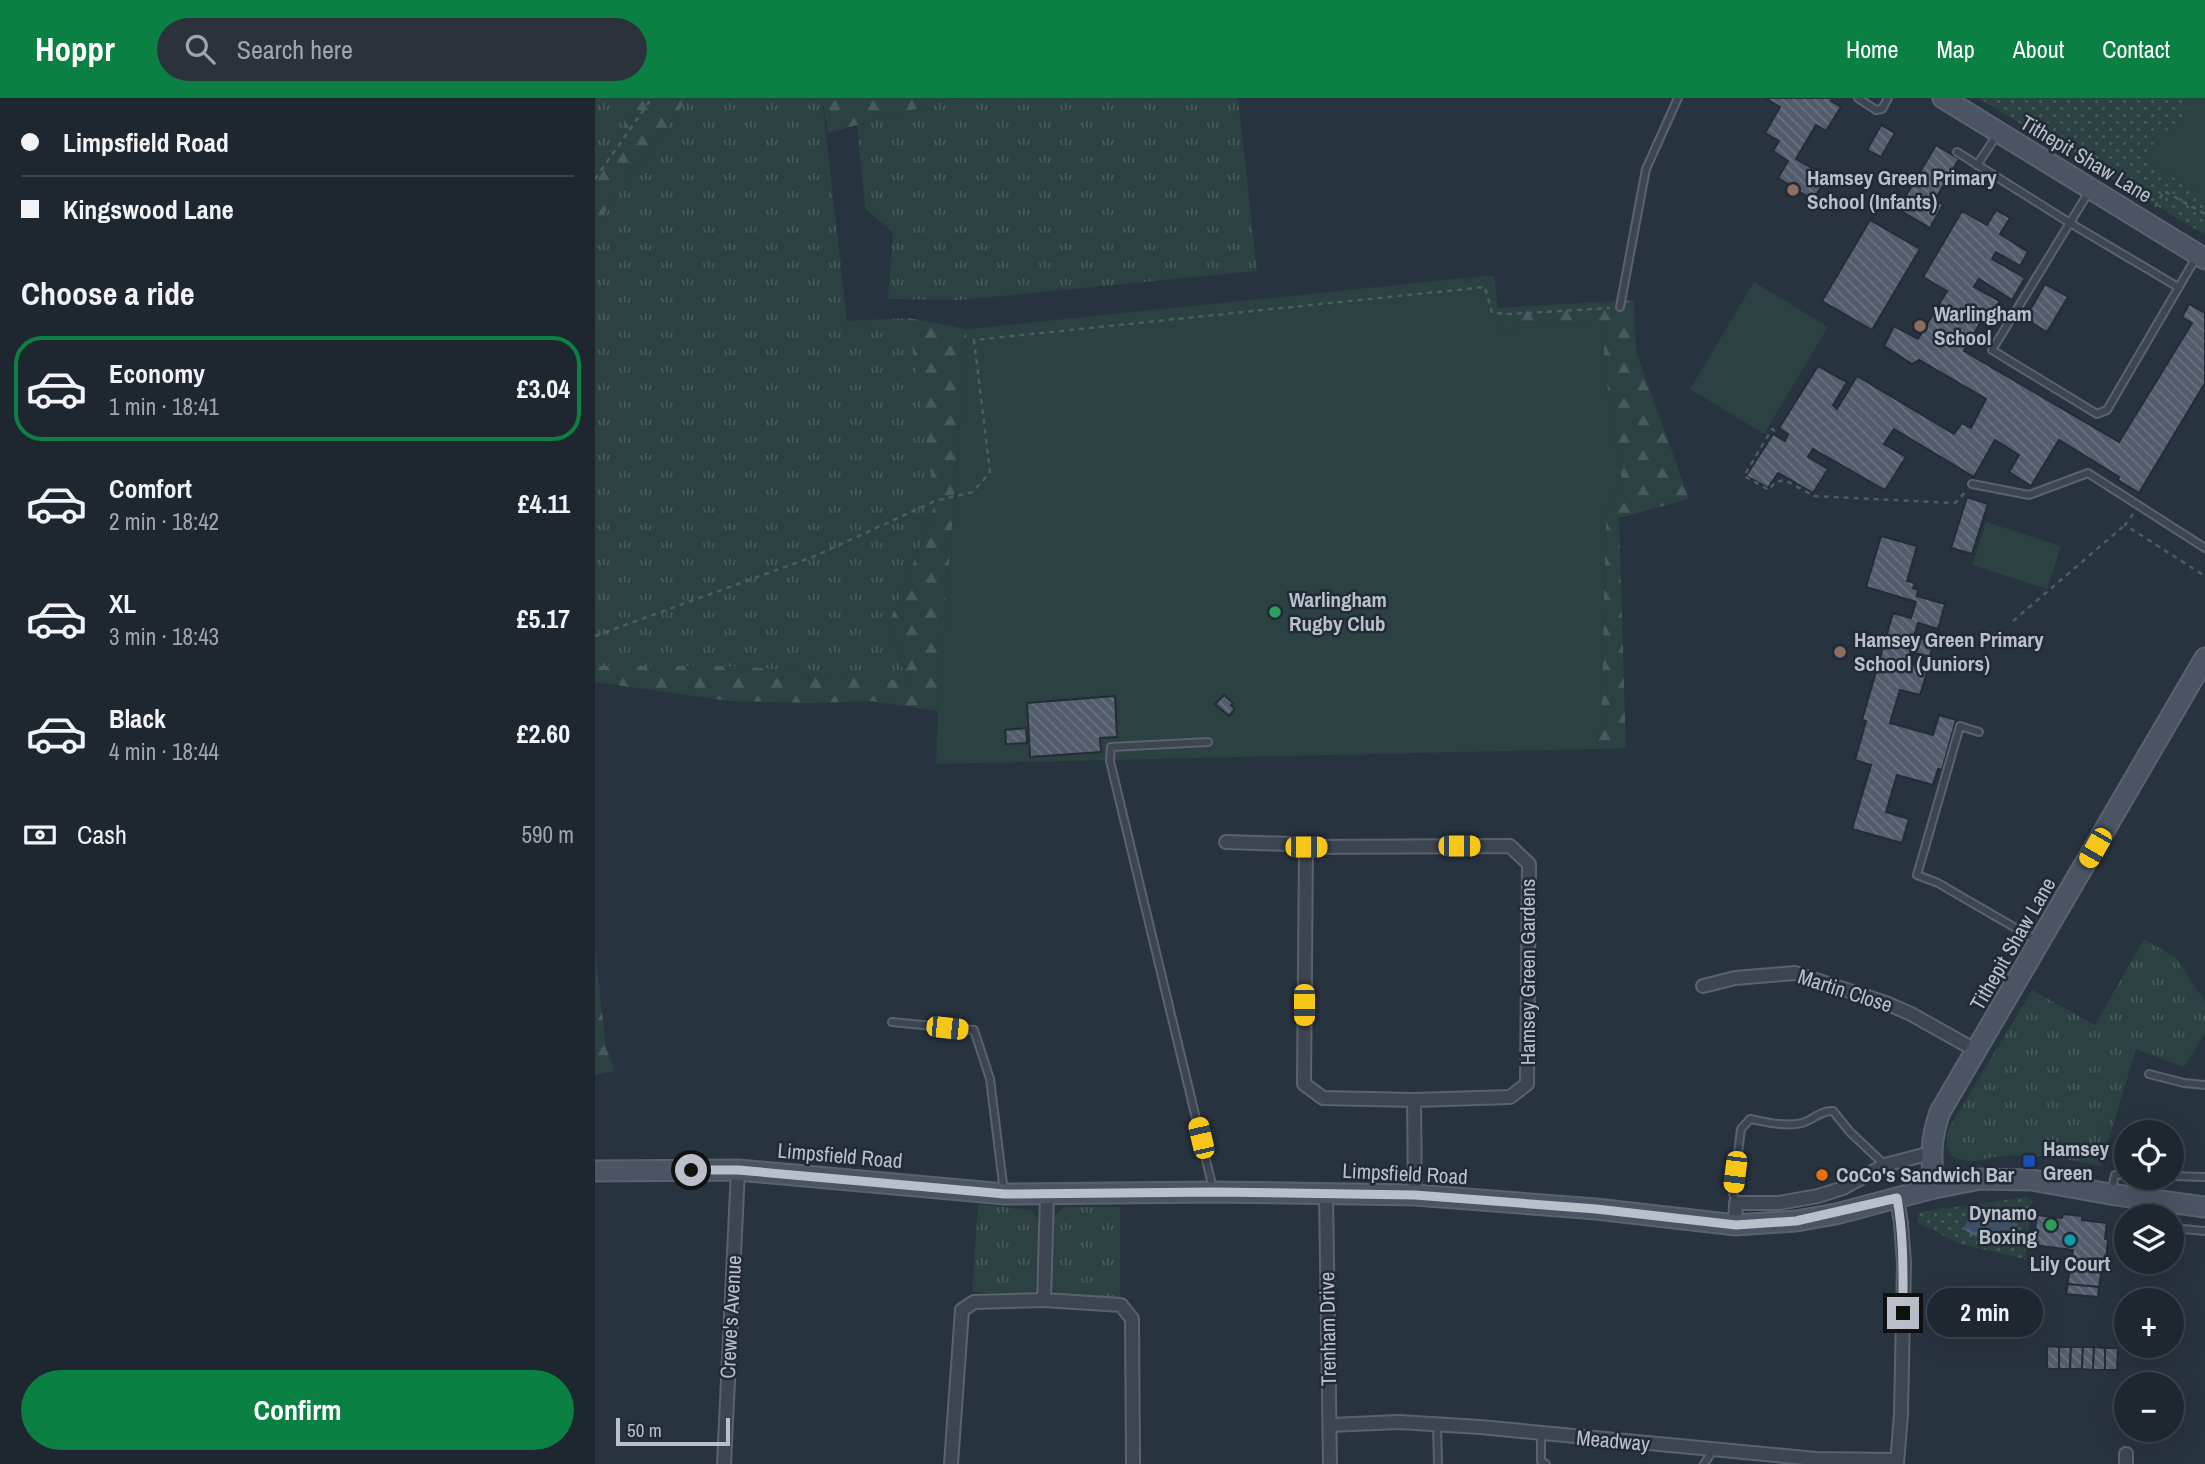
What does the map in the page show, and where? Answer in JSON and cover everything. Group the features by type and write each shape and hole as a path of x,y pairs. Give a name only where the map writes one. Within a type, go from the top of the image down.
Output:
{"main road":[{"name":"Tithepit Shaw Lane","path":"1943,98 2202,257"},
{"name":"Tithepit Shaw Lane","path":"1934,1188 1932,1136 1940,1112 2205,659"},
{"name":"Limpsfield Road","path":"595,1171 738,1170 1005,1194 1214,1192 1415,1195 1596,1209 1735,1225 1796,1221 1980,1179 2032,1180 2111,1195 2139,1204"},
{"name":"Limpsfield Road","path":"2184,1207 2205,1207"}],"street":[{"path":"1226,842 1306,847"},
{"name":"Hamsey Green Gardens","path":"1510,846 1529,864 1527,1084 1510,1097 1414,1100 1323,1098 1304,1084 1306,847 1510,846"},
{"name":"Martin Close","path":"1703,986 1735,978 1795,973 1912,1014 1977,1051"},
{"path":"1414,1100 1415,1195"},
{"path":"1735,1225 1737,1203 1779,1203 1818,1196 1843,1188 1885,1166 1931,1153"},
{"name":"Crewe's Avenue","path":"724,1464 738,1170"},
{"name":"Trenham Drive","path":"1326,1193 1330,1464"},
{"path":"1044,1300 1047,1194"},
{"path":"1897,1198 1904,1263 1901,1414 1897,1462"},
{"path":"951,1464 962,1310 974,1302 1044,1300 1121,1305 1132,1319 1133,1464"},
{"name":"Meadway","path":"1330,1425 1399,1422 1816,1459 1897,1462"}],"lane":[{"path":"1620,307 1646,170 1678,98"},
{"path":"1858,98 1876,110 1882,109 1888,98"},
{"path":"1977,165 1999,132"},
{"path":"1957,152 2178,287"},
{"path":"2091,188 1992,350 2097,414 2108,410 2178,287 2202,257"},
{"path":"1972,484 2029,495 2088,474 2205,548"},
{"path":"1979,732 1960,726 1917,875 1938,883 2040,942"},
{"path":"1208,742 1111,747 1110,761 1214,1192"},
{"path":"892,1022 974,1030 990,1079 1005,1194"},
{"path":"2149,1074 2205,1085"},
{"path":"1737,1203 1733,1194 1741,1129 1750,1119 1799,1124 1827,1110 1833,1111 1885,1166"},
{"path":"2184,1176 2205,1177"},
{"path":"2111,1195 2114,1180"},
{"path":"2184,1229 2205,1231"},
{"path":"1437,1425 1438,1464"},
{"path":"1541,1434 1541,1461 1546,1464"},
{"path":"1704,1464 1713,1450"}],"path":[{"path":"595,179 652,98"},
{"path":"2146,222 2164,191 2205,214"},
{"path":"595,636 815,556 935,501 973,492 990,472 974,340 1485,287 1492,313 1620,307"},
{"path":"1776,431 1772,429 1744,476 1769,490 1776,482 1785,480 1814,496 1955,503 1972,484"},
{"path":"2013,621 2125,525 2138,506"},
{"path":"2125,525 2205,576"}],"green space":[{"path":"595,98 644,98 595,168"},
{"path":"644,98 688,98 595,226 595,168"},
{"path":"688,98 822,98 847,321 908,318 927,415 935,501 929,524 889,623 907,682 738,666 595,666 595,226"},
{"path":"822,98 955,98 828,133"},
{"path":"955,98 1238,98 1257,271 960,300 888,299 893,233 865,208 857,125"},
{"path":"1978,98 2205,98 2205,235"},
{"path":"2193,98 2205,98 2205,196 2144,160 2163,128 2172,133"},
{"name":"Warlingham Rugby Club","path":"1494,275 1500,329 1601,323 1609,405 1622,482 1606,513 1601,725 1596,749 936,764 967,329"},
{"path":"1754,282 1828,327 1764,434 1690,389"},
{"path":"1634,300 1636,352 1689,499 1619,518 1626,748 1596,749 1601,725 1606,513 1622,482 1609,405 1601,324 1500,329 1497,308"},
{"path":"908,318 967,329 938,711 871,701 729,701 595,682 595,666 738,666 907,681 889,623 929,524 935,501"},
{"path":"1986,522 2061,546 2047,589 1972,565"},
{"path":"2144,939 2176,958 2205,1002 2205,1033 2184,1067 2136,1049 2101,1166 2028,1156 1997,1156 1967,1161 1951,1154 1946,1144 1949,1128 2032,990 2095,1025"},
{"path":"595,949 606,1048 615,1071 595,1075"},
{"path":"2027,1197 2032,1201 2025,1259 1960,1244 1917,1222 1918,1212"},
{"path":"978,1204 1031,1210 1039,1221 1035,1290 1026,1295 972,1292"},
{"path":"1063,1207 1120,1207 1120,1298 1060,1295 1051,1287 1054,1217"}],"water":[{"path":"1994,1209 2011,1214 2018,1224 2009,1239 1985,1240 1964,1229 1970,1214"}],"building":[{"path":"1765,98 1833,98 1831,101 1841,107 1826,131 1816,125 1796,159 1827,177 1813,200 1778,178 1788,161 1773,151 1779,141 1765,133 1780,107"},
{"path":"1881,125 1895,133 1881,157 1867,150"},
{"path":"1936,145 1959,159 1935,200 1943,205 1930,228 1898,209"},
{"path":"1996,210 2010,218 2000,234 2028,252 2020,266 1996,252 1992,259 2025,278 2012,300 1979,279 1974,287 2000,301 1991,315 1986,313 1964,351 2119,442 2192,323 2182,317 2189,304 2205,313 2205,383 2139,493 2118,480 2119,477 2059,440 2031,486 2009,472 2019,455 1995,440 1974,477 1894,429 1884,444 1906,457 1885,490 1813,449 1808,457 1828,469 1813,493 1778,473 1768,488 1746,476 1773,434 1785,441 1788,434 1779,428 1818,366 1847,382 1833,405 1837,409 1857,376 1954,434 1962,423 1971,428 1986,399 1919,360 1912,364 1884,346 1894,326 1918,339 1947,291 1923,277 1962,211 1987,225"},
{"path":"1870,220 1920,249 1872,330 1822,301"},
{"path":"2045,284 2068,297 2047,332 2025,319"},
{"path":"1967,497 1988,504 1972,554 1951,548"},
{"path":"1881,536 1917,546 1907,581 1915,583 1913,588 1918,590 1917,596 1945,604 1938,629 1918,623 1914,636 1934,642 1930,657 1911,652 1908,663 1928,669 1920,695 1900,690 1890,723 1933,735 1939,715 1956,720 1942,770 1938,769 1933,785 1897,775 1886,812 1909,819 1902,843 1852,829 1871,765 1855,760 1866,721 1862,720 1893,613 1911,618 1916,602 1866,587"},
{"path":"1224,695 1233,703 1231,705 1235,709 1229,716 1215,704"},
{"path":"1115,696 1117,737 1100,738 1101,752 1030,757 1027,703"},
{"path":"1026,728 1027,743 1006,744 1005,730"},
{"name":"Lily Court","path":"2063,1214 2107,1223 2106,1260 2103,1260 2102,1265 2071,1262 2073,1250 2033,1245 2037,1215 2062,1218"},
{"path":"2071,1262 2102,1265 2098,1297 2066,1294"},
{"path":"2068,1284 2099,1287 2098,1297 2066,1294"},
{"path":"2047,1346 2059,1347 2059,1369 2047,1369"},
{"path":"2059,1347 2071,1347 2070,1369 2059,1369"},
{"path":"2071,1347 2083,1347 2082,1369 2070,1369"},
{"path":"2083,1347 2094,1347 2093,1370 2082,1369"},
{"path":"2094,1347 2105,1348 2105,1370 2093,1370"},
{"path":"2105,1348 2114,1348 2114,1358 2118,1358 2117,1370 2105,1370"}],"place":[{"name":"Hamsey Green Primary School (Infants)","path":"1793,190"},
{"name":"Warlingham School","path":"1920,326"},
{"name":"Warlingham Rugby Club","path":"1275,612"},
{"name":"Hamsey Green Primary School (Juniors)","path":"1840,652"},
{"name":"Hamsey Green","path":"2029,1161"},
{"name":"CoCo's Sandwich Bar","path":"1822,1175"},
{"name":"Dynamo Boxing","path":"2051,1225"},
{"name":"Lily Court","path":"2070,1240"}],"route":[{"path":"691,1170 738,1170 1005,1194 1214,1192 1415,1195 1596,1209 1736,1225 1796,1221 1897,1198 1904,1263 1903,1313"}]}
